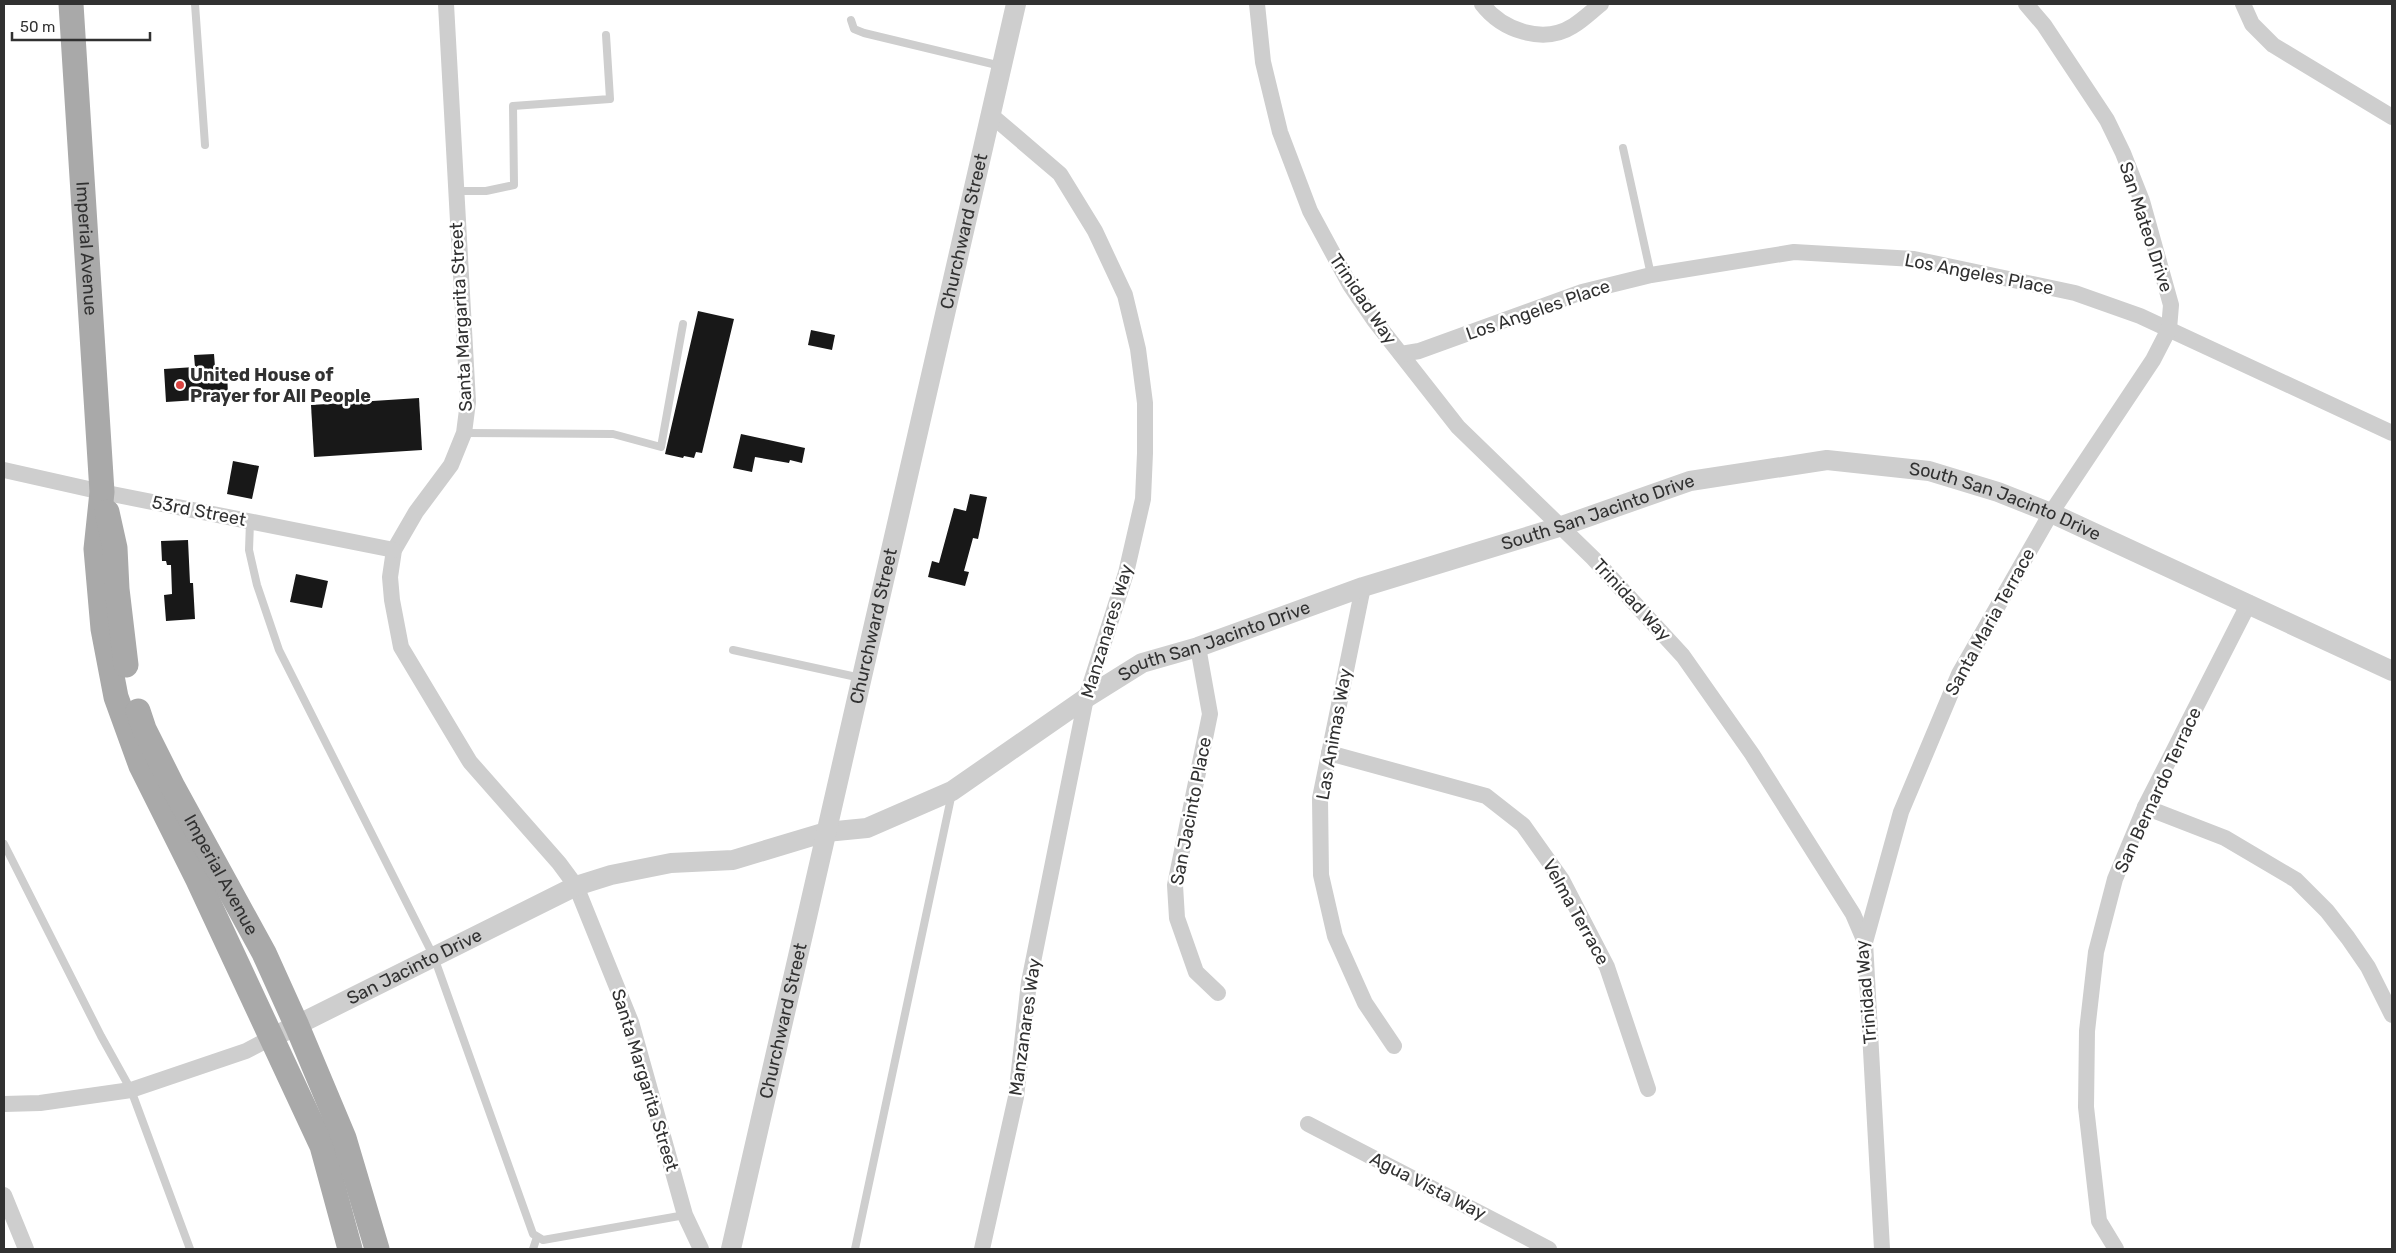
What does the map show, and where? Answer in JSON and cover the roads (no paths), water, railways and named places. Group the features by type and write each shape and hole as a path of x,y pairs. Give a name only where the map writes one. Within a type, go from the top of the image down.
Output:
{"main road":[{"name":"Imperial Avenue","path":"71,4 102,492 115,548 124,650 131,692 144,729 173,787 264,953 297,1026 344,1138 377,1249"},
{"name":"Imperial Avenue","path":"102,492 96,549 103,629 116,697 141,766 198,880 322,1146 350,1249"}],"street":[{"name":"Santa Margarita Street","path":"446,4 468,402 464,433 451,465 416,512 394,550 390,577 400,647 470,762 576,886 631,1022 685,1214 701,1249"},
{"name":"Churchward Street","path":"731,1249 1016,4"},
{"name":"Trinidad Way","path":"1257,4 1263,62 1270,97 1294,172 1329,249 1365,306 1458,426 1559,527 1593,558 1683,656 1752,754 1853,914 1865,942 1882,1249"},
{"path":"1482,4 1504,24 1531,34 1546,34 1573,27 1601,4"},
{"name":"San Mateo Drive","path":"2026,4 2044,25 2108,120 2123,153 2142,201 2171,305 2169,328"},
{"path":"2244,4 2252,24 2273,45 2392,117"},
{"name":"Manzanares Way","path":"982,1249 1016,1097 1029,982 1086,698 1101,658 1126,573 1142,499 1146,403 1138,349 1125,295 1095,231 1060,174 991,115"},
{"name":"Los Angeles Place","path":"1401,354 1419,351 1582,292 1651,275 1794,252 1914,259 2075,293 2140,316 2392,433"},
{"name":"Santa Maria Terrace","path":"1865,942 1901,812 1959,674 2051,513 2153,360 2169,328"},
{"name":"South San Jacinto Drive","path":"826,832 866,828 952,791 1086,698 1142,663 1198,647 1363,587 1559,527 1690,481 1827,460 1929,471 1998,492 2051,513 2249,603 2392,671"},
{"name":"53rd Street","path":"4,470 102,492 394,550"},
{"name":"Las Animas Way","path":"1363,587 1320,798 1321,875 1335,936 1365,1003 1394,1046"},
{"name":"San Bernardo Terrace","path":"2116,1249 2099,1221 2086,1107 2087,1031 2096,952 2115,879 2145,807 2249,603"},
{"name":"San Jacinto Place","path":"1198,647 1210,714 1175,885 1177,918 1196,972 1218,993"},
{"name":"Velma Terrace","path":"1328,753 1486,796 1523,825 1562,880 1607,966 1648,1089"},
{"path":"2145,807 2224,838 2296,880 2327,911 2348,938 2368,967 2392,1015"},
{"name":"San Jacinto Drive","path":"4,1104 40,1103 131,1090 246,1051 576,886 611,875 670,863 734,860 826,832"},
{"name":"Agua Vista Way","path":"1308,1124 1549,1249"},
{"path":"4,1195 26,1249"}],"lane":[{"path":"196,4 205,145"},
{"path":"851,20 854,29 864,33 1003,66"},
{"path":"455,190 486,191 514,185 513,106 610,99 606,35"},
{"path":"1623,148 1651,275"},
{"path":"464,433 613,434 661,447 683,324"},
{"path":"250,522 249,550 257,585 279,650 434,957 533,1234 543,1240 685,1214"},
{"path":"733,650 861,678"},
{"path":"855,1249 952,791"},
{"path":"4,844 101,1036 131,1090 190,1249"},
{"path":"533,1249 537,1237"}],"place":[{"name":"United House of Prayer for All People","path":"180,385"}]}
